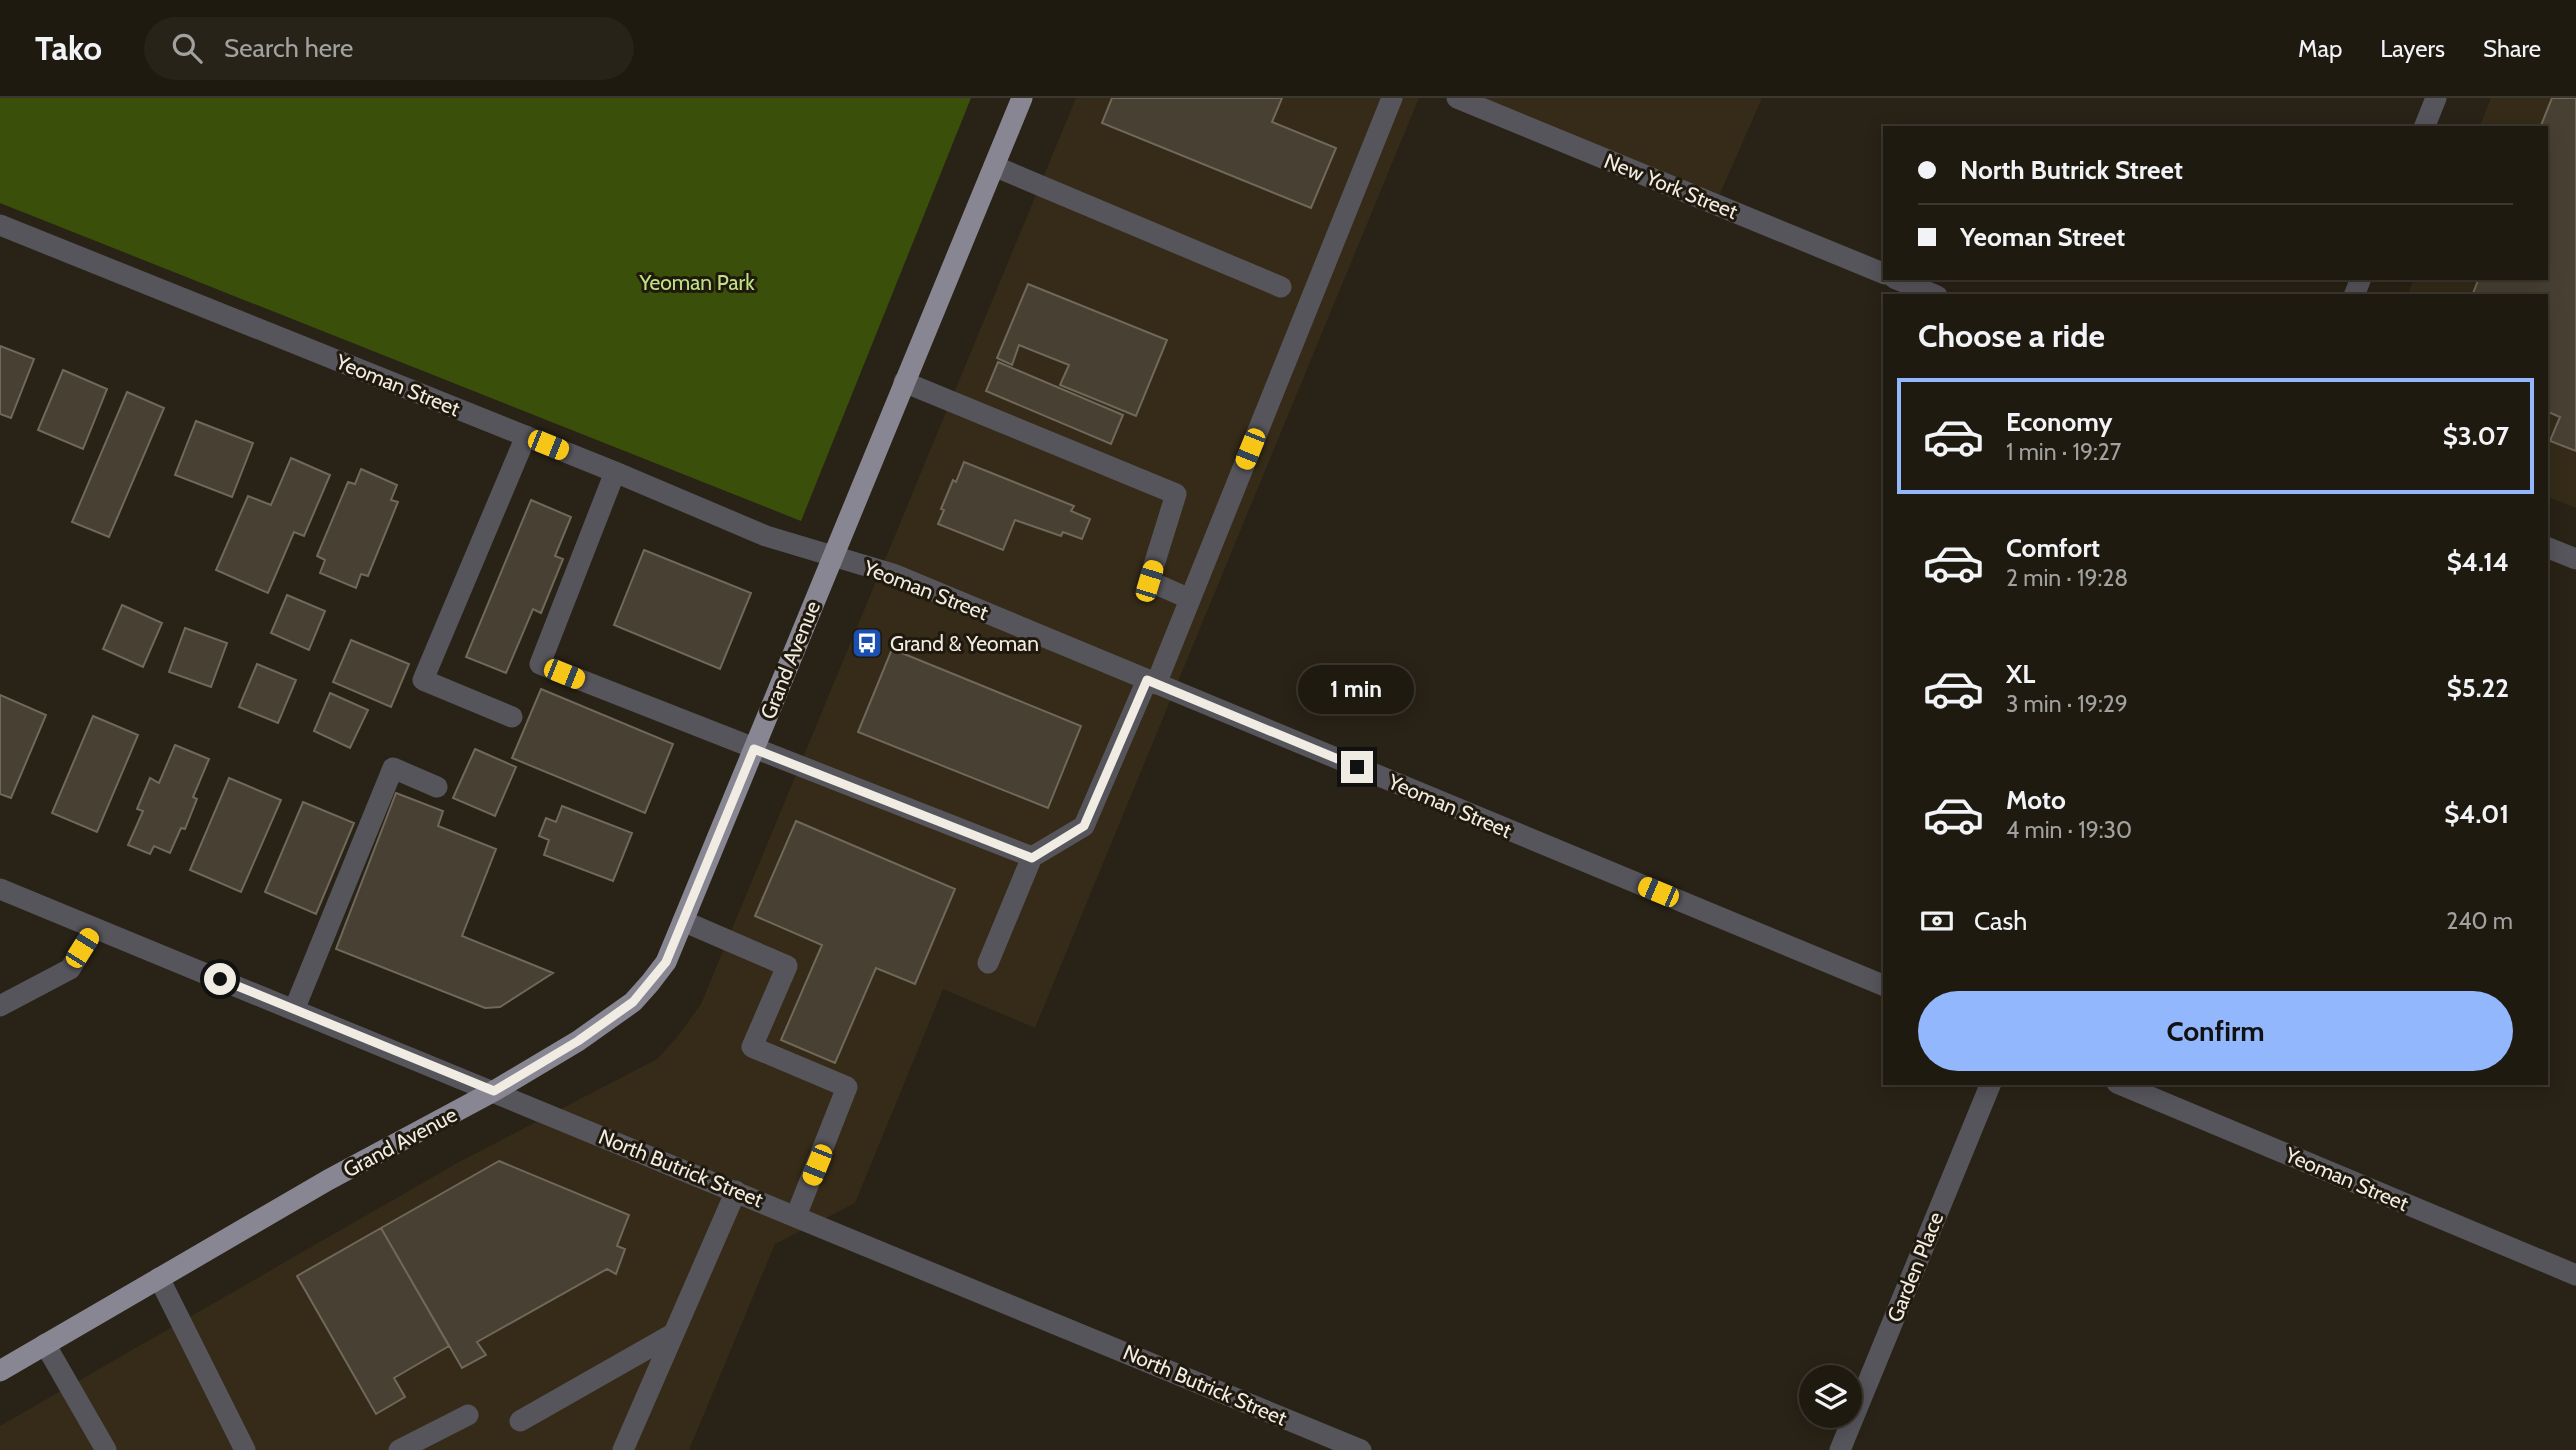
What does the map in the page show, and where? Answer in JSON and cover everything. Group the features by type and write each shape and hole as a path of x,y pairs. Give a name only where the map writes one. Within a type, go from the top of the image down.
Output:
{"main road":[{"name":"Grand Avenue","path":"0,1371 328,1180 494,1091 578,1041 633,1002 666,962 1022,98"}],"street":[{"path":"988,963 1032,858 1084,826 1190,599 1392,98"},
{"name":"New York Street","path":"1457,98 1883,273"},
{"path":"2425,126 2436,98"},
{"path":"994,166 1281,287"},
{"name":"Yeoman Street","path":"0,225 615,472 766,536 893,574 1883,985"},
{"path":"1899,280 1932,294"},
{"path":"904,382 1176,494 1149,581 1190,599"},
{"path":"512,717 423,680 526,436"},
{"path":"615,472 540,664 1032,858"},
{"path":"2548,548 2576,559"},
{"path":"294,1010 393,768 437,787"},
{"name":"North Butrick Street","path":"0,889 1361,1450"},
{"path":"683,921 787,966 752,1047 847,1087 796,1216"},
{"path":"0,1006 70,969 95,928"},
{"name":"Garden Place","path":"1840,1450 1990,1085"},
{"name":"Yeoman Street","path":"2122,1085 2576,1275"},
{"path":"623,1450 736,1191"},
{"path":"159,1278 245,1450"},
{"path":"520,1421 673,1335"},
{"path":"45,1345 106,1450"},
{"path":"399,1450 468,1415"}],"shaded area":[{"path":"1076,98 1419,98 1035,1028 943,989 855,1203 775,1244 689,1450 0,1450 0,1426 459,1162 657,1059 678,1036 701,1004"},
{"path":"1452,98 1762,98 1715,205"},
{"path":"2491,98 2576,98 2576,508 2548,497 2548,294 2408,294 2413,280 2548,280 2548,126 2480,126"}],"green space":[{"name":"Yeoman Park","path":"0,98 971,98 801,521 0,203"}],"building":[{"path":"1112,98 1282,98 1272,122 1336,148 1311,208 1102,123"},
{"path":"2552,98 2576,98 2576,451 2550,441 2560,417 2548,412 2548,294 2473,294 2478,280 2548,280 2548,126 2541,126"},
{"path":"1028,284 1167,340 1136,416 1060,385 1069,365 1019,345 1012,365 997,358"},
{"path":"0,346 34,359 11,418 0,414"},
{"path":"998,362 1123,415 1111,444 986,391"},
{"path":"63,370 107,389 83,449 38,430"},
{"path":"127,392 164,408 109,537 72,522"},
{"path":"196,421 253,443 232,497 175,475"},
{"path":"291,458 330,475 304,536 294,532 268,593 216,570 248,496 271,505"},
{"path":"964,462 1074,506 1071,511 1090,519 1082,539 1063,532 1061,536 1015,520 1003,550 938,524 953,480 956,482"},
{"path":"361,469 397,485 391,500 398,502 368,576 361,574 356,588 320,573 325,560 317,556 348,482 355,484"},
{"path":"531,500 571,517 555,556 563,559 541,613 533,609 506,673 466,657"},
{"path":"644,550 751,593 720,669 614,625"},
{"path":"287,595 325,611 309,650 271,633"},
{"path":"122,605 162,623 143,667 103,649"},
{"path":"185,628 227,643 211,687 169,672"},
{"path":"351,640 409,664 391,707 333,682"},
{"path":"892,649 1081,726 1048,808 858,732"},
{"path":"257,664 296,680 278,723 239,707"},
{"path":"541,689 673,744 645,813 512,758"},
{"path":"330,693 368,710 350,748 314,731"},
{"path":"0,695 46,715 11,798 0,794"},
{"path":"93,716 138,735 97,832 52,813"},
{"path":"175,745 209,759 193,797 197,799 185,829 181,828 170,853 154,846 150,854 128,845 143,811 137,809 150,778 159,783"},
{"path":"475,749 516,767 495,816 453,798"},
{"path":"229,778 281,800 241,892 190,870"},
{"path":"396,793 443,811 438,826 496,849 462,936 553,973 500,1007 485,1008 336,949"},
{"path":"303,802 354,823 316,914 265,892"},
{"path":"562,806 632,833 613,881 544,855 549,840 539,836 546,818 556,822"},
{"path":"796,821 955,889 915,984 876,968 835,1063 781,1040 822,945 755,916"},
{"path":"499,1161 629,1215 617,1246 625,1249 616,1274 607,1269 477,1342 486,1355 462,1368 381,1228"},
{"path":"381,1228 449,1346 394,1378 405,1397 376,1414 297,1276"}],"place":[{"name":"Grand & Yeoman","path":"867,643"}],"route":[{"path":"220,979 494,1091 578,1041 633,1002 666,962 754,749 1032,858 1084,826 1147,680 1357,767"}]}
